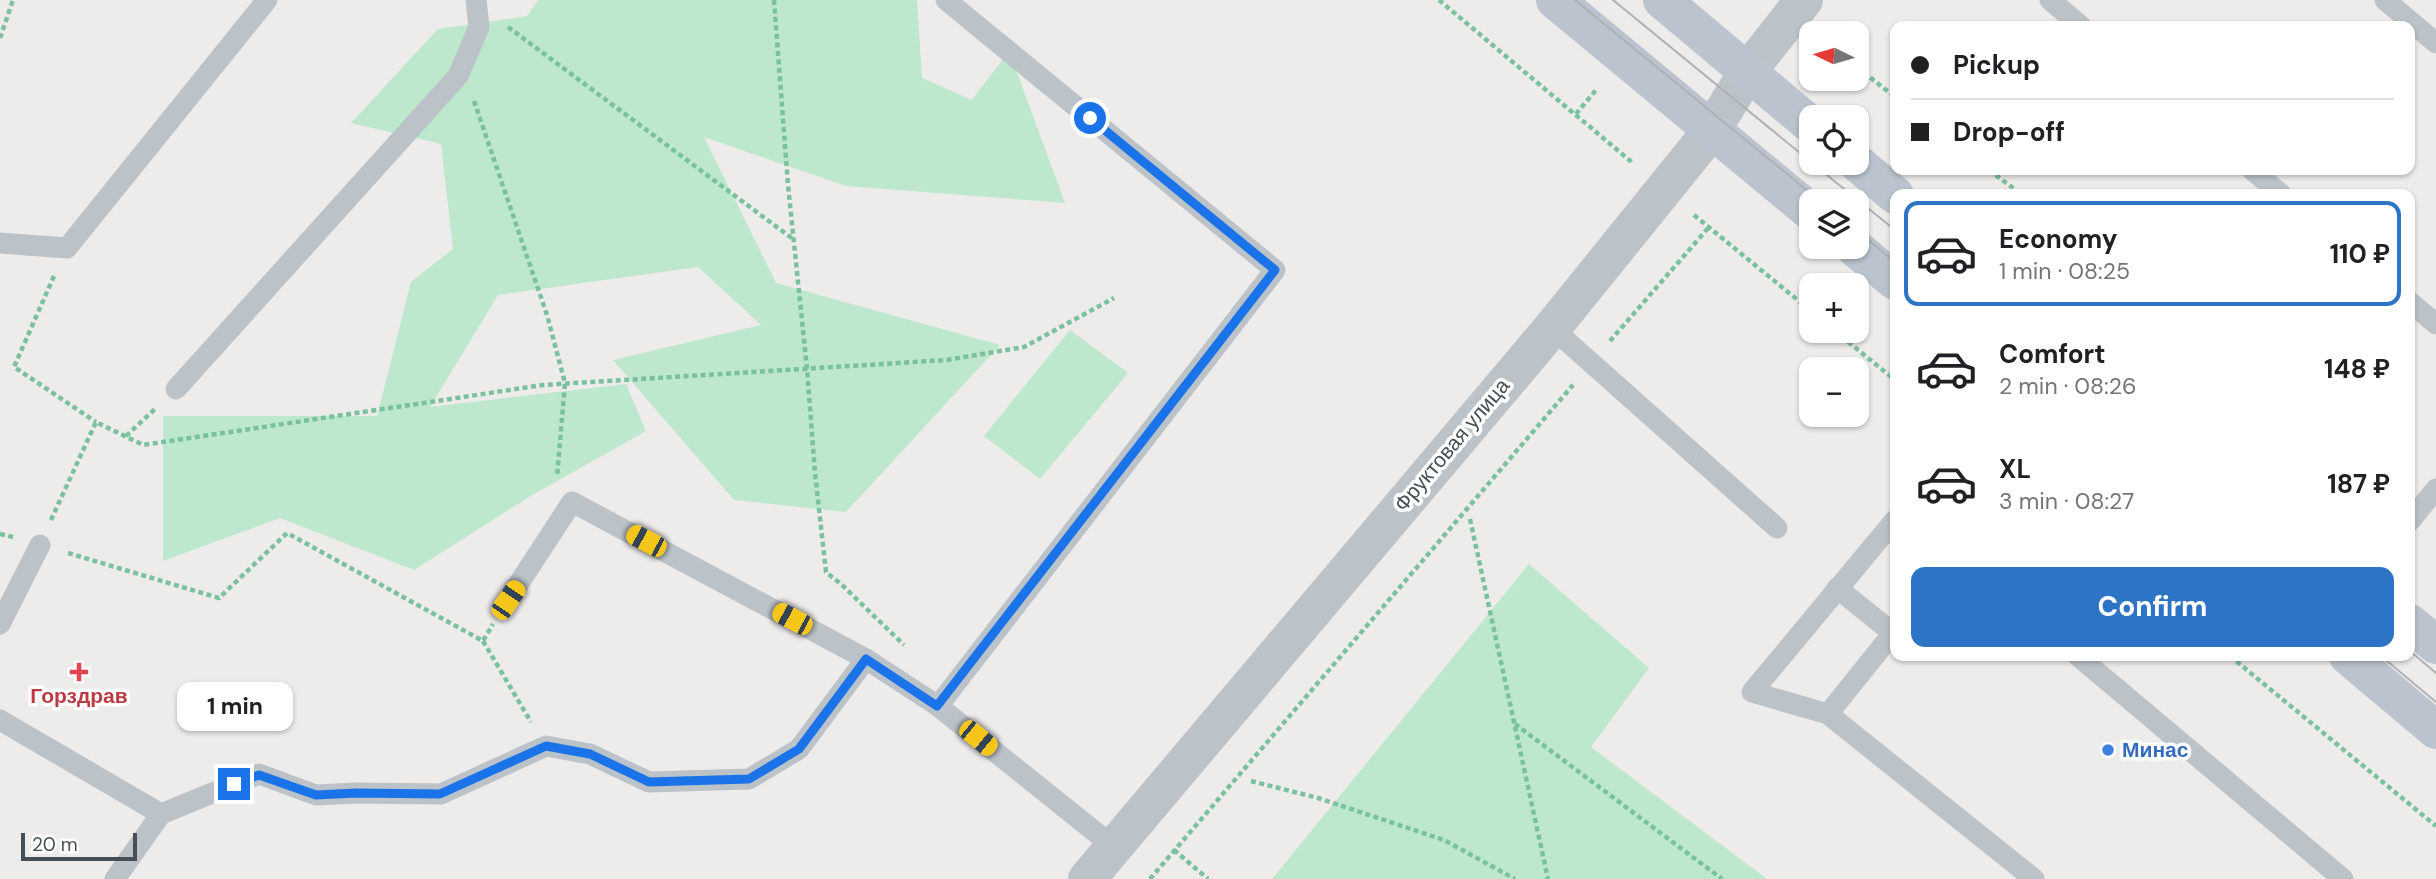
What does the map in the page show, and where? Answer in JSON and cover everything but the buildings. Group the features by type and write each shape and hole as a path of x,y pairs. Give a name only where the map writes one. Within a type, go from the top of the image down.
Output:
{"main road":[{"path":"1555,0 1799,202"},
{"path":"1662,0 1799,115"},
{"path":"1869,173 1890,191"},
{"path":"1868,259 1890,277"},
{"path":"2415,627 2436,645"},
{"path":"2354,661 2436,730"}],"street":[{"name":"Фруктовая улица","path":"1087,879 1552,328 1712,130 1748,71 1804,0"}],"lane":[{"path":"0,243 66,248 267,0"},
{"path":"944,698 1275,270 946,0"},
{"path":"2050,0 2075,21"},
{"path":"2385,0 2410,21"},
{"path":"176,389 458,76 480,27 476,1"},
{"path":"2415,25 2436,43"},
{"path":"2258,175 2275,189"},
{"path":"2415,306 2436,324"},
{"path":"1552,328 1777,528"},
{"path":"2415,516 2436,489"},
{"path":"508,600 572,502 944,698 1114,847"},
{"path":"1890,526 1752,692 1828,714 2035,879"},
{"path":"0,624 40,545"},
{"path":"1837,588 1890,630"},
{"path":"1828,714 1890,638"},
{"path":"115,879 161,814 259,775 316,795 440,794 546,746 590,754 649,782 749,779 799,749 866,659"},
{"path":"2084,661 2343,879"},
{"path":"0,719 161,814"}],"path":[{"path":"0,38 13,0"},
{"path":"774,0 826,572 842,584 944,698"},
{"path":"1439,0 1799,301"},
{"path":"476,1 794,240"},
{"path":"463,66 547,315 565,383 557,464 558,523"},
{"path":"1869,76 1890,93"},
{"path":"1576,114 1596,90"},
{"path":"1996,175 2014,189"},
{"path":"1150,879 1709,227"},
{"path":"66,248 14,368 96,422 143,445 480,393 565,383 947,360 1024,347 1114,298"},
{"path":"1850,343 1890,376"},
{"path":"125,437 176,389"},
{"path":"40,545 96,422"},
{"path":"1469,519 1548,879"},
{"path":"0,534 219,598 287,533 483,641 546,746"},
{"path":"483,641 508,600"},
{"path":"2236,661 2436,826"},
{"path":"1514,723 1722,879"},
{"path":"1251,781 1318,798 1444,840 1515,879"},
{"path":"1174,850 1208,879"}],"green space":[{"path":"538,0 917,0 922,78 972,100 1009,51 1065,203 846,186 704,137 776,283 1000,345 846,512 734,500 613,360 761,325 698,267 498,295 430,407 626,384 646,431 529,497 414,570 280,518 163,561 163,416 377,416 411,282 453,249 441,144 351,123 438,29 527,16"},
{"path":"1070,330 1128,373 1040,479 984,436"},
{"path":"1529,564 1649,668 1591,747 1767,879 1272,879"}],"tram line":[{"path":"1575,0 1805,189"},
{"path":"1613,0 1799,152"},
{"path":"1827,175 1890,226"},
{"path":"1869,241 1890,258"},
{"path":"2415,655 2436,673"},
{"path":"2387,661 2436,702"}],"place":[{"name":"Горздрав","path":"79,672"},
{"name":"Минас","path":"2108,750"}],"route":[{"path":"234,784 259,775 316,795 440,794 546,746 590,754 649,782 749,779 799,749 866,659 937,706 1275,270 1090,118"}]}
